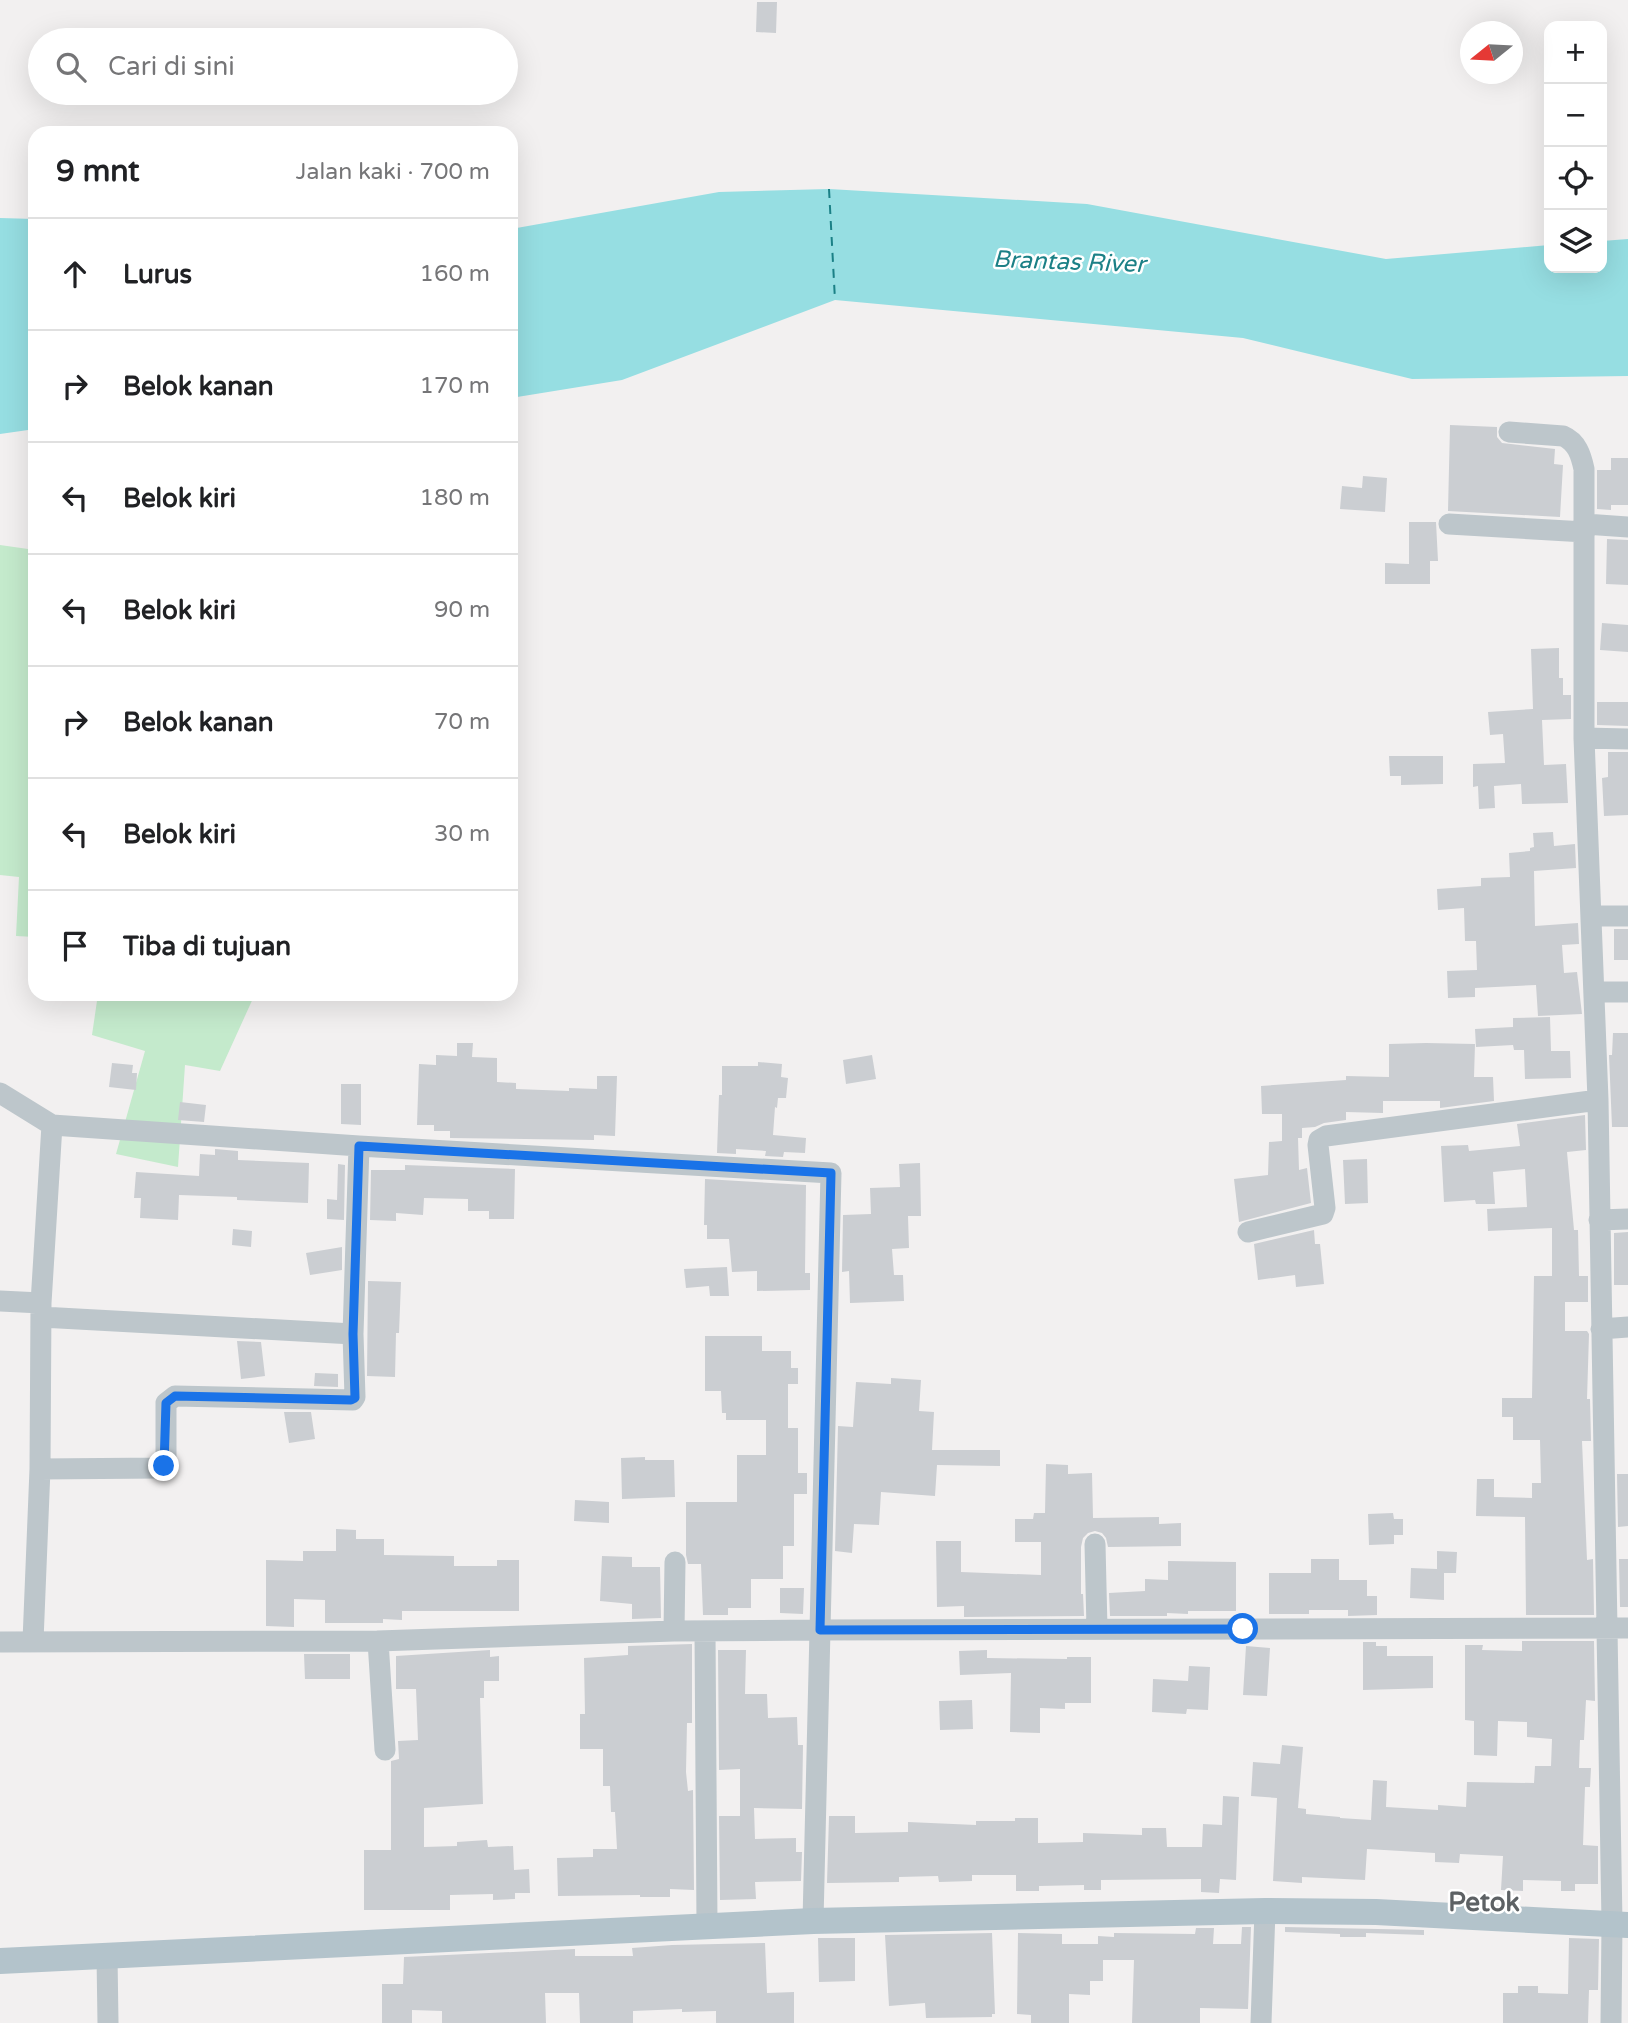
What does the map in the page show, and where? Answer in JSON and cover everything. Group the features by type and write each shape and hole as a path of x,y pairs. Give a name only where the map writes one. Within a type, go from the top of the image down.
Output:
{"main road":[{"path":"0,1961 813,1921 1265,1911 1376,1912 1620,1924"}],"street":[{"path":"1509,432 1563,436 1575,444 1584,469 1584,738 1598,1100 1601,1329 1617,1628 1620,1924 1611,2023"},
{"path":"1449,524 1628,527"},
{"path":"1584,738 1628,739"},
{"path":"1592,916 1628,916"},
{"path":"1594,992 1628,992"},
{"path":"0,1093 52,1125 831,1173 813,1921"},
{"path":"1248,1232 1323,1214 1325,1208 1318,1145 1319,1140 1326,1136 1598,1100"},
{"path":"33,1641 40,1469 41,1310 52,1125"},
{"path":"40,1469 164,1466 166,1403 175,1396 353,1400 359,1146"},
{"path":"1599,1220 1628,1219"},
{"path":"0,1301 41,1310 353,1334"},
{"path":"1601,1329 1628,1327"},
{"path":"1095,1545 1097,1629"},
{"path":"674,1631 675,1562"},
{"path":"0,1642 378,1641 674,1631 1617,1628"},
{"path":"705,1632 707,1925"},
{"path":"378,1641 385,1749"},
{"path":"1261,2023 1265,1911"},
{"path":"107,1956 108,2023"}],"green space":[{"path":"0,545 28,549 28,937 16,936 19,877 0,875"},
{"path":"97,1001 252,1001 220,1071 185,1065 178,1167 116,1154 145,1051 92,1035"}],"water":[{"name":"Brantas River","path":"829,189 1087,204 1386,259 1544,245 1544,273 1607,273 1607,241 1628,239 1628,376 1412,379 1243,338 835,300 622,380 518,397 518,228 719,192"},
{"path":"0,218 28,219 28,430 0,434"}],"building":[{"path":"757,2 777,2 776,33 756,32"},
{"path":"1450,425 1497,427 1497,437 1502,443 1555,449 1554,464 1563,465 1560,517 1448,511"},
{"path":"1611,458 1628,458 1628,505 1611,505 1611,510 1597,509 1597,470 1611,470"},
{"path":"1363,476 1387,478 1385,512 1340,509 1342,486 1362,488"},
{"path":"1409,522 1436,522 1438,561 1430,561 1430,584 1385,584 1385,563 1409,564"},
{"path":"1607,539 1628,540 1628,585 1606,584"},
{"path":"1602,623 1628,625 1628,652 1600,650"},
{"path":"1559,648 1559,678 1563,678 1563,695 1571,695 1571,719 1542,720 1544,765 1566,764 1568,803 1522,804 1521,784 1494,786 1495,808 1479,809 1478,786 1473,787 1473,764 1505,763 1503,734 1490,735 1488,712 1533,709 1531,649"},
{"path":"1597,702 1628,702 1628,726 1597,725"},
{"path":"1608,752 1628,752 1628,815 1604,816 1602,778 1608,777"},
{"path":"1389,756 1443,756 1443,784 1401,785 1401,776 1390,776"},
{"path":"1553,832 1554,846 1575,844 1576,868 1534,871 1535,926 1578,923 1579,944 1562,945 1564,973 1577,972 1582,1014 1538,1016 1536,985 1475,988 1475,997 1448,998 1447,971 1477,970 1476,941 1465,941 1464,908 1438,910 1437,889 1481,886 1481,878 1510,877 1509,853 1530,851 1530,848 1534,847 1533,833"},
{"path":"1614,929 1628,929 1628,960 1614,960"},
{"path":"1550,1017 1551,1051 1570,1051 1571,1078 1525,1079 1524,1050 1514,1050 1513,1045 1476,1047 1475,1029 1513,1027 1513,1018"},
{"path":"1613,1033 1628,1033 1628,1127 1612,1127 1609,1055 1612,1055"},
{"path":"457,1043 473,1043 472,1057 497,1058 497,1082 516,1083 516,1089 597,1089 597,1076 617,1076 615,1136 594,1135 594,1140 450,1138 450,1131 434,1131 434,1125 417,1125 419,1064 436,1065 436,1055 457,1056"},
{"path":"1389,1044 1475,1044 1474,1077 1493,1077 1494,1101 1440,1108 1440,1101 1383,1101 1383,1113 1346,1112 1346,1120 1302,1128 1302,1138 1298,1138 1299,1170 1307,1168 1311,1203 1239,1222 1234,1179 1268,1175 1269,1142 1282,1141 1282,1114 1262,1114 1261,1086 1346,1080 1346,1076 1389,1077"},
{"path":"872,1055 876,1079 846,1084 843,1060"},
{"path":"758,1062 782,1064 781,1077 788,1078 786,1098 778,1098 773,1135 806,1138 805,1153 784,1152 783,1157 765,1156 766,1151 736,1149 736,1154 717,1153 722,1066 758,1066"},
{"path":"112,1063 133,1065 132,1073 137,1073 136,1090 109,1087"},
{"path":"341,1084 361,1084 361,1125 341,1124"},
{"path":"180,1102 206,1105 204,1122 178,1120"},
{"path":"1585,1115 1586,1150 1567,1152 1574,1230 1578,1230 1579,1276 1588,1276 1588,1302 1565,1302 1565,1331 1587,1331 1589,1334 1587,1399 1590,1399 1591,1441 1582,1441 1587,1560 1593,1559 1594,1615 1526,1615 1525,1517 1476,1516 1477,1479 1494,1479 1494,1497 1532,1498 1532,1483 1541,1483 1540,1440 1513,1440 1513,1417 1502,1417 1502,1398 1532,1398 1534,1276 1552,1276 1552,1228 1488,1231 1487,1209 1527,1207 1525,1169 1493,1172 1495,1204 1476,1204 1475,1200 1444,1202 1441,1146 1468,1145 1469,1151 1520,1146 1517,1124"},
{"path":"215,1149 238,1151 238,1160 309,1163 308,1203 179,1195 178,1220 140,1218 141,1198 134,1198 136,1172 199,1176 200,1154 215,1155"},
{"path":"1367,1159 1368,1203 1345,1204 1343,1160"},
{"path":"920,1163 921,1216 908,1216 909,1248 892,1249 894,1275 903,1275 904,1301 850,1303 849,1271 842,1272 843,1215 871,1214 870,1188 900,1187 899,1164"},
{"path":"338,1164 345,1165 344,1220 327,1219 327,1199 337,1200"},
{"path":"405,1165 515,1169 514,1219 489,1219 489,1211 468,1211 468,1199 424,1198 423,1215 396,1213 396,1221 370,1220 371,1170 405,1170"},
{"path":"705,1179 806,1185 805,1273 810,1273 810,1290 757,1291 757,1271 732,1272 729,1239 707,1239 707,1225 704,1225"},
{"path":"233,1229 252,1231 251,1247 232,1245"},
{"path":"1314,1230 1315,1244 1320,1244 1324,1284 1296,1287 1295,1275 1258,1280 1254,1244"},
{"path":"1628,1232 1628,1285 1614,1285 1614,1233"},
{"path":"342,1247 342,1270 310,1275 306,1253"},
{"path":"727,1267 729,1296 710,1296 709,1286 686,1288 684,1269"},
{"path":"368,1281 401,1282 395,1377 367,1376"},
{"path":"705,1336 762,1336 762,1351 791,1351 791,1368 798,1368 798,1384 788,1384 788,1428 798,1428 798,1473 807,1473 807,1494 794,1494 794,1546 783,1546 783,1579 751,1579 751,1608 728,1608 728,1615 703,1615 701,1564 688,1564 686,1555 686,1502 737,1502 737,1455 766,1455 766,1420 726,1420 726,1413 722,1413 721,1391 705,1391"},
{"path":"237,1341 261,1342 265,1376 241,1379"},
{"path":"315,1373 338,1374 338,1387 314,1386"},
{"path":"891,1378 921,1380 919,1411 934,1412 932,1450 1000,1450 1000,1466 937,1465 935,1496 881,1492 879,1525 854,1524 852,1553 835,1551 838,1426 853,1427 856,1382 891,1384"},
{"path":"284,1412 311,1412 315,1439 289,1443"},
{"path":"645,1457 645,1460 674,1460 675,1497 622,1499 621,1458"},
{"path":"1046,1464 1068,1465 1068,1474 1092,1473 1093,1518 1159,1517 1159,1524 1181,1523 1181,1546 1108,1547 1102,1533 1088,1533 1083,1538 1081,1547 1084,1616 964,1617 964,1606 937,1607 936,1541 961,1541 961,1572 1041,1575 1041,1542 1015,1542 1015,1519 1033,1519 1034,1513 1045,1513"},
{"path":"1617,1474 1628,1474 1628,1526 1618,1527"},
{"path":"575,1500 609,1502 609,1523 574,1521"},
{"path":"1393,1513 1394,1519 1403,1519 1403,1535 1394,1535 1394,1544 1369,1545 1368,1514"},
{"path":"336,1529 356,1530 356,1539 384,1539 384,1555 454,1556 454,1566 497,1566 497,1560 519,1560 519,1611 402,1611 402,1620 383,1619 383,1623 325,1623 325,1600 294,1599 294,1627 266,1626 266,1560 303,1561 303,1551 336,1551"},
{"path":"1437,1551 1457,1552 1456,1573 1444,1573 1444,1600 1410,1598 1411,1568 1437,1569"},
{"path":"602,1556 632,1557 632,1567 660,1567 661,1618 632,1619 632,1604 600,1601"},
{"path":"1311,1559 1339,1559 1339,1580 1367,1580 1367,1596 1377,1596 1377,1615 1348,1616 1348,1610 1269,1614 1269,1573 1311,1573"},
{"path":"1619,1559 1628,1559 1628,1607 1620,1607"},
{"path":"1168,1561 1236,1562 1236,1611 1188,1611 1188,1614 1167,1613 1167,1616 1110,1616 1109,1593 1145,1591 1145,1579 1168,1580"},
{"path":"780,1588 804,1588 803,1614 780,1613"},
{"path":"1522,1641 1594,1641 1595,1701 1586,1700 1584,1740 1580,1740 1579,1768 1591,1768 1590,1787 1585,1787 1583,1845 1598,1846 1598,1884 1575,1884 1575,1891 1561,1891 1561,1881 1523,1880 1523,1891 1501,1890 1503,1856 1460,1854 1459,1863 1435,1862 1435,1853 1367,1849 1365,1880 1302,1877 1302,1883 1273,1881 1277,1798 1251,1796 1253,1762 1280,1764 1282,1745 1303,1747 1298,1808 1306,1809 1306,1814 1371,1820 1373,1780 1387,1781 1386,1807 1438,1810 1438,1805 1466,1807 1467,1782 1534,1783 1535,1766 1551,1766 1552,1739 1527,1737 1527,1722 1498,1721 1497,1756 1474,1755 1474,1721 1465,1720 1465,1645 1483,1645 1482,1650 1522,1651"},
{"path":"1363,1642 1376,1642 1376,1646 1387,1646 1387,1656 1433,1656 1433,1688 1363,1690"},
{"path":"692,1644 692,1723 687,1723 686,1772 688,1791 693,1790 694,1890 670,1889 670,1897 558,1896 557,1858 593,1857 593,1849 617,1849 610,1786 603,1786 603,1749 580,1749 580,1714 585,1714 584,1658 628,1655 628,1646"},
{"path":"1246,1646 1270,1648 1267,1696 1243,1695"},
{"path":"490,1650 490,1657 499,1656 499,1681 484,1681 484,1698 480,1698 483,1804 424,1808 424,1847 457,1846 457,1842 487,1840 488,1847 513,1846 514,1870 529,1869 530,1893 515,1893 515,1899 493,1900 493,1894 450,1895 450,1910 364,1910 364,1850 391,1850 391,1761 399,1759 398,1741 418,1740 416,1689 396,1689 396,1656"},
{"path":"718,1650 746,1650 745,1694 767,1694 768,1718 797,1717 798,1745 803,1745 802,1809 754,1808 755,1839 796,1838 796,1852 802,1852 801,1881 755,1882 756,1899 720,1900 719,1816 740,1816 740,1769 719,1770"},
{"path":"987,1650 987,1658 1091,1657 1091,1703 1065,1703 1065,1709 1040,1708 1040,1733 1010,1732 1011,1673 960,1675 959,1651"},
{"path":"304,1654 350,1654 350,1679 305,1679"},
{"path":"1189,1666 1210,1667 1208,1710 1187,1709 1186,1714 1152,1712 1153,1679 1188,1681"},
{"path":"972,1700 973,1729 940,1730 939,1701"},
{"path":"1223,1796 1239,1797 1236,1880 1220,1879 1219,1893 1201,1892 1201,1879 1101,1880 1101,1890 1084,1890 1084,1885 1039,1886 1039,1891 1016,1891 1016,1875 972,1875 972,1881 939,1882 938,1876 899,1877 899,1882 827,1883 829,1816 855,1816 855,1833 908,1832 908,1822 976,1825 976,1821 1038,1818 1038,1843 1083,1842 1083,1833 1142,1835 1142,1828 1166,1828 1167,1847 1202,1847 1203,1824 1222,1825"},
{"path":"1242,1927 1251,1927 1248,2009 1200,2008 1200,2023 1132,2023 1134,1960 1103,1960 1103,1981 1090,1981 1090,1995 1069,1994 1069,2023 1031,2023 1031,2015 1017,2014 1018,1933 1062,1934 1062,1944 1098,1944 1098,1936 1114,1937 1114,1933 1195,1934 1196,1928 1214,1928 1213,1944 1241,1944"},
{"path":"1285,1927 1424,1930 1424,1935 1366,1933 1366,1937 1340,1937 1340,1934 1285,1932"},
{"path":"992,1933 995,2014 992,2014 992,2017 926,2018 925,2003 889,2006 885,1935"},
{"path":"818,1938 855,1938 855,1981 819,1982"},
{"path":"1569,1938 1599,1939 1598,1990 1589,1990 1588,2023 1503,2023 1503,1993 1518,1993 1518,1986 1538,1986 1538,1993 1568,1994"},
{"path":"765,1943 767,1993 794,1992 794,2023 716,2023 716,2011 682,2012 682,2009 633,2011 633,2023 580,2023 579,1993 545,1993 546,2023 442,2023 442,2011 412,2010 412,2023 382,2023 382,1984 403,1984 404,1957 575,1949 575,1956 633,1956 632,1948"}],"ferry route":[{"path":"829,189 835,300"}],"district":[{"name":"Petok","path":"1484,1902"}],"route":[{"path":"164,1466 166,1403 171,1397 355,1398 353,1334 359,1146 831,1173 820,1630 1243,1629"}]}
